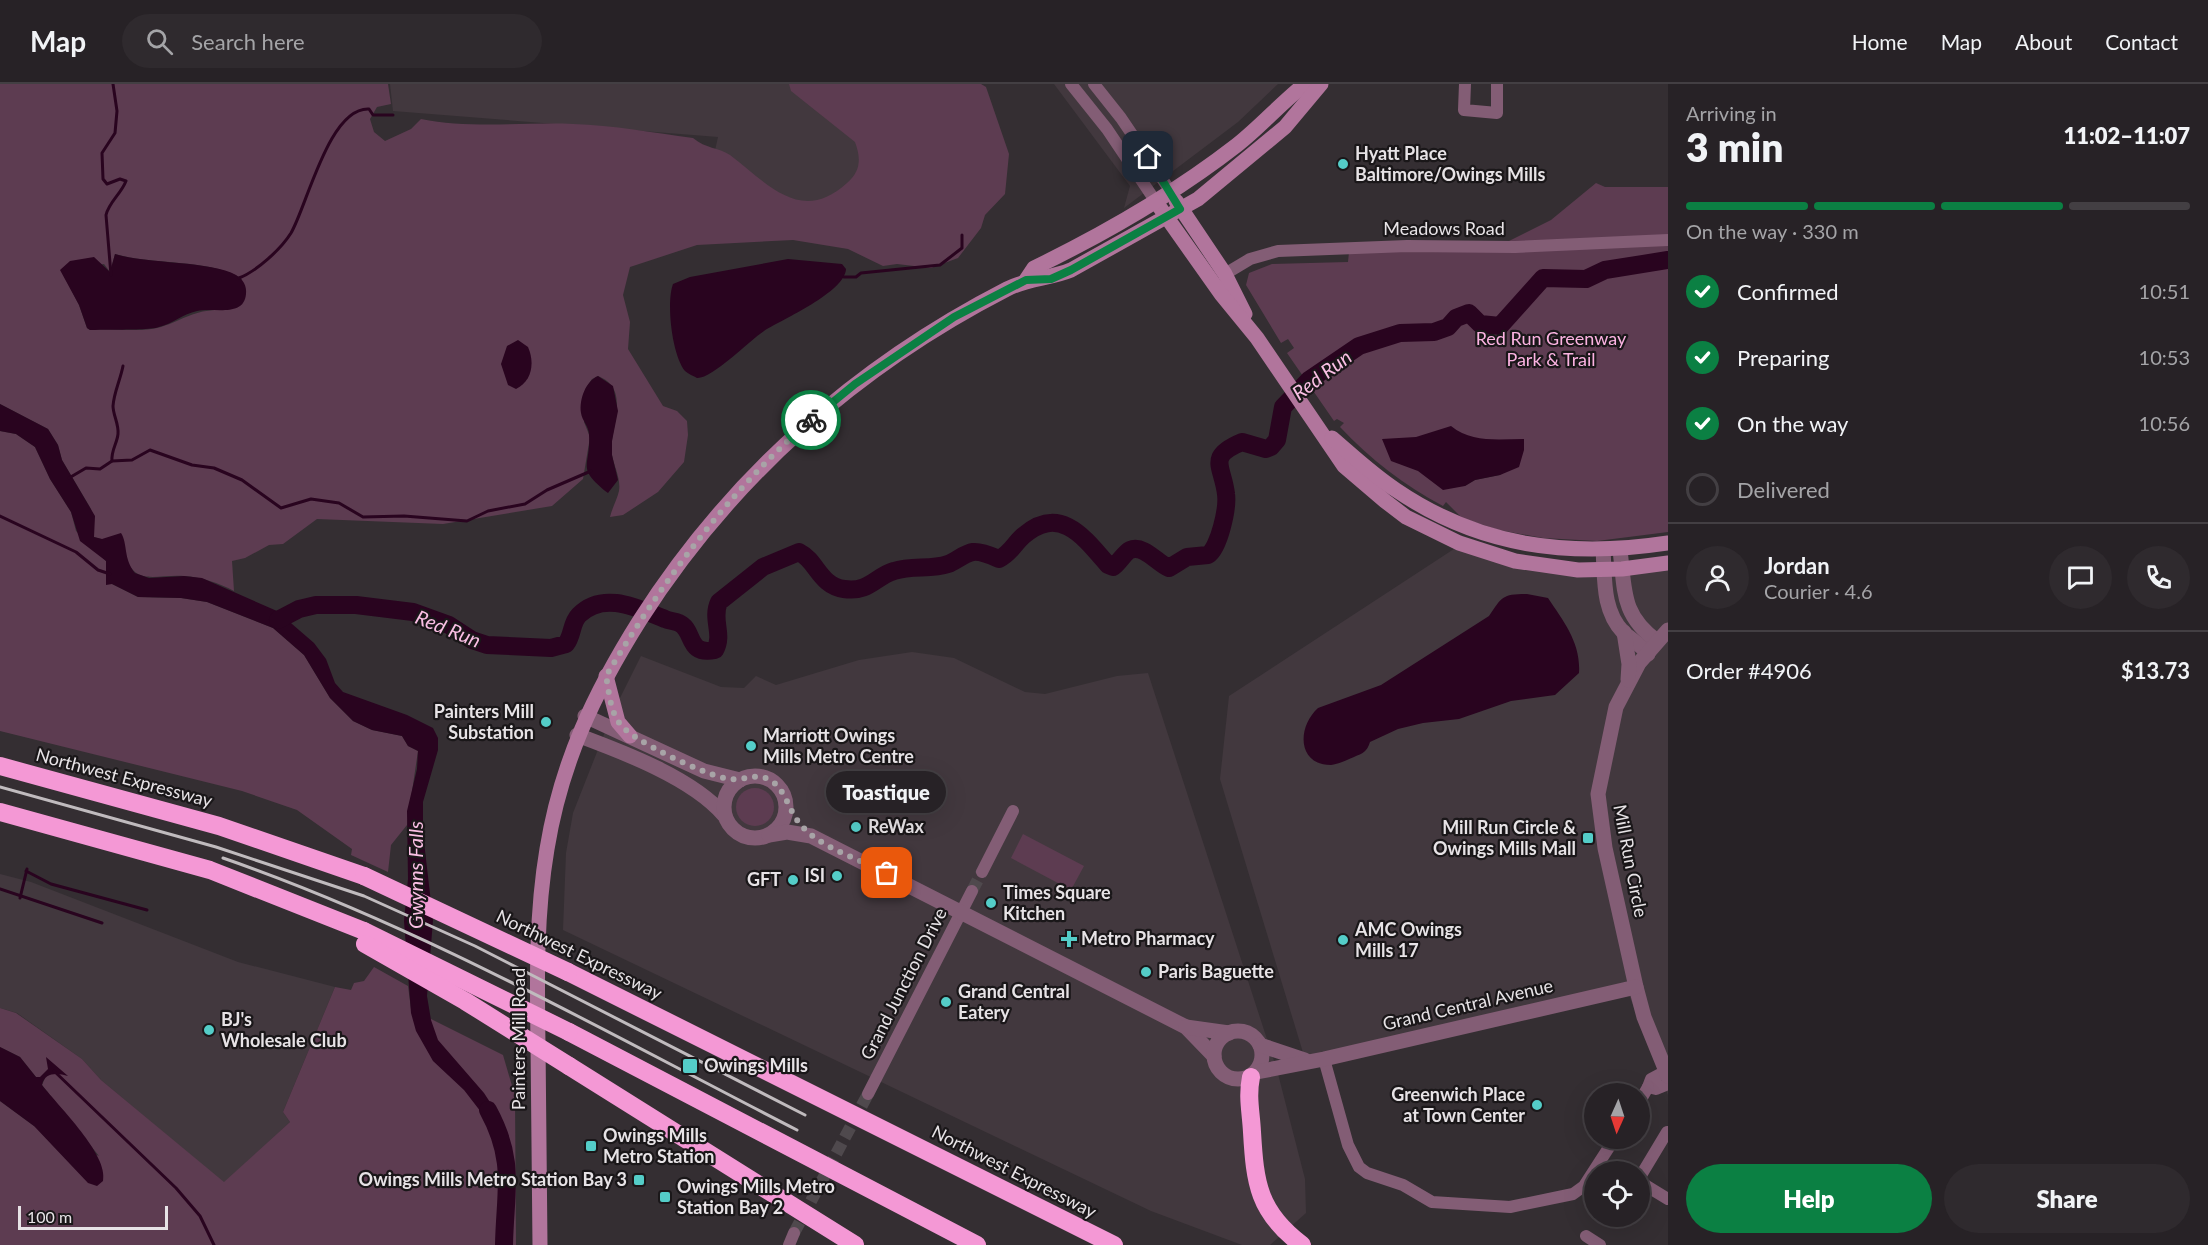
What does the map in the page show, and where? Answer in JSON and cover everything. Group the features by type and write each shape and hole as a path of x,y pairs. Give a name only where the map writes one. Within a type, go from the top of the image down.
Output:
{"highway":[{"name":"Northwest Expressway","path":"0,766 219,826 364,876 568,972 1114,1245"},
{"path":"0,812 210,870 264,890 569,1032 977,1245"},
{"path":"365,937 855,1245"},
{"path":"1254,1074 1247,1094 1254,1176 1265,1206 1302,1245"}],"main road":[{"name":"Painters Mill Road","path":"1026,280 1034,268 1092,240 1171,192 1239,143 1305,84"},
{"name":"Painters Mill Road","path":"540,1245 537,953 540,899 553,818 577,735 585,716 606,676 657,594 724,506 809,421 855,384 954,317 1026,280 1051,279 1071,270 1197,199 1285,127 1321,84"},
{"path":"1171,192 1180,209 1225,274 1257,338"},
{"path":"1156,202 1221,294 1257,338 1344,466 1406,517 1459,543 1515,561 1578,570 1622,569 1668,563"},
{"path":"1320,429 1396,490 1466,527 1530,545 1578,551 1620,550 1668,543"},
{"path":"606,676 618,722 630,736"}],"street":[{"path":"1071,84 1107,129 1156,202"},
{"path":"1094,84 1121,118 1171,192"},
{"path":"1465,84 1464,110 1497,112 1497,84"},
{"name":"Meadows Road","path":"1225,274 1250,259 1278,251 1407,246 1525,247 1668,240"},
{"path":"1604,550 1608,605 1624,633 1648,654"},
{"path":"1620,550 1631,616 1645,626 1668,623"},
{"path":"1631,616 1662,635"},
{"path":"1624,633 1629,664 1628,683"},
{"name":"Mill Run Circle","path":"1662,635 1639,663 1611,723 1598,794 1605,848 1636,987 1644,1017 1667,1077"},
{"name":"Grand Central Avenue","path":"585,716 704,771 740,780 753,776 772,781 780,788 786,802 811,836"},
{"name":"Grand Central Avenue","path":"577,735 619,751 698,791 724,815 730,827 738,834 748,838 788,832 811,836 1186,1027 1214,1056 1217,1068 1230,1078 1244,1079 1254,1074 1308,1061 1636,987"},
{"path":"724,815 726,795 740,780"},
{"path":"769,835 783,819 786,802"},
{"path":"982,872 1012,811"},
{"name":"Grand Junction Drive","path":"868,1094 972,891"},
{"name":"Grand Central Avenue","path":"1186,1027 1229,1033 1245,1032 1252,1035 1260,1045 1308,1061"},
{"path":"1214,1056 1217,1044 1229,1033"},
{"path":"1254,1074 1263,1056 1260,1045"},
{"path":"1324,1059 1348,1145 1359,1167 1367,1173 1403,1185 1432,1202 1510,1207 1574,1194 1584,1186 1608,1149"},
{"path":"1650,1083 1651,1079 1667,1077"},
{"path":"1649,1161 1667,1132"},
{"path":"1650,1188 1668,1199"},
{"path":"1587,1236 1600,1245"}],"shaded area":[{"path":"390,84 876,84 923,217 704,200 718,137 393,111"},
{"path":"1054,84 1278,84 1238,122 1124,208 1130,186"},
{"path":"1457,547 1513,565 1668,567 1668,1095 1629,995 1308,1069 1220,779 1229,696"},
{"path":"912,652 954,658 1025,692 1045,694 1117,676 1148,673 1277,1070 1305,1179 1306,1213 1270,1245 1242,1245 1151,1211 563,930 566,853 573,813 612,714 641,656 721,687 744,688 756,676 776,685 859,660"},
{"path":"0,874 31,882 238,962 335,987 283,1112 290,1122 224,1183 101,1080 82,1059 17,1013 0,1008"}],"green space":[{"path":"0,84 388,84 391,104 377,107 370,119 374,132 385,141 411,129 421,119 458,124 603,126 693,138 730,155 758,178 786,196 800,200 815,200 830,195 852,178 857,169 858,153 855,142 791,91 789,84 981,84 986,87 1009,154 1005,194 985,215 981,228 958,258 931,268 897,264 883,266 848,249 793,240 697,245 630,267 623,295 630,322 628,349 663,406 677,411 687,421 688,435 684,462 658,492 623,515 610,517 619,486 612,455 617,400 608,382 598,376 592,379 586,388 584,422 590,437 583,479 552,506 443,524 317,519 283,544 269,545 245,558 232,561 234,591 197,578 144,576 137,574 131,568 123,545 94,537 91,509 62,460 58,445 48,429 0,404","holes":["115,254 215,268 242,279 223,310 197,313 153,329 90,330 87,328 79,305 61,270 104,264 110,272"]},
{"name":"Red Run Greenway Park & Trail","path":"1596,183 1605,187 1668,187 1668,532 1597,541 1543,538 1499,530 1462,518 1446,502 1443,506 1388,471 1340,427 1344,423 1337,419 1334,421 1287,353 1294,348 1288,339 1281,343 1246,285 1249,273 1272,264 1348,262 1349,252 1505,243 1551,220","holes":["1520,462 1500,475 1475,480 1465,486 1456,486"]},
{"path":"0,431 16,434 35,447 50,479 71,512 76,531 106,561 112,584 138,597 181,598 207,602 273,628 304,655 330,698 353,721 372,730 402,736 408,746 418,751 407,825 391,845 388,872 351,855 352,849 297,810 242,791 0,731"},
{"path":"755,788 769,793 774,807 769,821 755,826 741,821 736,807 741,793"},
{"path":"1023,834 1084,866 1071,890 1011,858"},
{"path":"374,967 408,986 411,1009 503,1055 515,1096 516,1245 0,1245 0,1101 34,1126 99,1156 42,1085 45,1078 36,1077 20,1057 0,1047 0,1008 16,1013 82,1059 101,1080 224,1182 290,1122 283,1112 335,987 351,990 354,983 364,981"}],"water":[{"path":"115,254 225,270 244,283 246,294 244,301 234,309 197,311 164,326 90,330 60,270 70,261 94,257 110,272"},
{"path":"788,259 842,264 846,269 843,278 825,296 764,331 712,372 697,378 685,371 677,353 670,316 673,284 690,277"},
{"path":"518,340 528,347 531,371 526,381 516,389 508,385 501,364 507,346"},
{"path":"598,376 613,386 618,411 612,441 612,455 618,480 608,493 588,472 589,432 581,413 584,391"},
{"name":"Gwynns Falls","path":"0,404 48,429 58,445 62,460 95,516 94,537 102,539 121,533 127,557 135,573 149,578 184,576 202,578 277,611 314,643 326,659 335,683 343,692 407,715 433,728 438,738 438,750 423,802 423,833 433,920 427,996 431,1020 438,1040 484,1093 501,1119 499,1130 491,1125 464,1090 433,1061 416,1031 411,1013 404,921 408,879 407,811 417,769 418,751 408,746 402,736 372,730 353,721 330,698 304,655 273,628 207,602 181,598 138,597 112,584 106,585 106,561 80,541 71,512 50,479 35,447 16,434 0,431"},
{"path":"1451,426 1476,438 1524,439 1524,450 1519,467 1500,475 1475,480 1465,486 1443,490 1418,471 1391,461 1382,439 1416,437"},
{"path":"1527,594 1548,598 1570,633 1577,652 1579,673 1555,695 1511,701 1459,719 1423,723 1398,729 1370,742 1368,748 1362,753 1331,765 1312,759 1306,752 1304,734 1306,725 1318,708 1381,685 1489,616 1507,596"},
{"path":"0,1047 20,1057 36,1077 40,1077 48,1069 46,1057 68,1076 56,1074 49,1076 42,1085 91,1145 103,1170 103,1181 97,1186 88,1183 34,1126 0,1101"}],"waterway":[{"path":"111,275 106,215 126,181 120,179 107,184 103,179 102,153 115,133 117,111 113,84"},
{"path":"239,278 268,259 291,233 321,160 342,124 355,113 369,109 373,115 393,115"},
{"path":"844,277 856,277 861,273 940,265 962,248 962,235"},
{"name":"Red Run","path":"278,620 299,609 316,605 356,605 413,612 449,625 472,640 487,645 551,648 566,644 579,615 599,604 610,603 633,607 679,623 684,626 695,646 706,651 715,650 717,644 716,614 719,602 763,567 799,552 829,583 836,587 853,590 860,589 894,571 942,566 973,552 999,559 1023,536 1036,527 1049,523 1070,528 1090,544 1108,565 1113,567 1128,551 1135,549 1146,552 1169,568 1187,557 1208,555 1216,544 1226,508 1226,494 1219,463 1224,453 1242,442 1266,449 1271,447 1277,440 1283,407 1309,380 1359,346 1400,333 1434,332 1448,327 1456,318 1469,313 1480,324 1500,326 1543,278 1586,279 1605,270 1668,260"},
{"path":"112,461 118,430 113,406 123,366"},
{"path":"69,478 86,468 100,469 112,461 132,460 150,450 192,465 214,468 242,480 281,508 311,499 339,503 363,517 404,516 467,521 488,511 525,504 547,490 591,471"},
{"path":"0,516 76,552 98,570 110,574"},
{"path":"20,898 27,869"},
{"path":"26,871 51,884 147,910"},
{"path":"0,889 102,923"},
{"path":"54,1071 176,1188 200,1216 214,1245"},
{"name":"Gwynns Falls","path":"488,1110 497,1128 506,1161 504,1245"}],"tunnel":[{"path":"972,891 982,872"},
{"path":"794,1233 868,1094"}],"railway":[{"path":"0,787 216,847 364,896 475,946 805,1115"},
{"path":"223,858 371,916 443,949 586,1020 797,1130"}],"way so far":[{"path":"811,420 779,449 724,506 695,541 657,594 606,676 611,704 618,722 630,736 719,777 740,780 753,776 772,781 780,788 791,813 811,836 887,873"}],"place":[{"name":"Hyatt Place Baltimore/Owings Mills","path":"1343,164"},
{"name":"Painters Mill Substation","path":"546,722"},
{"name":"Marriott Owings Mills Metro Centre","path":"751,746"},
{"name":"ReWax","path":"856,827"},
{"name":"Mill Run Circle & Owings Mills Mall","path":"1588,838"},
{"name":"Toastique","path":"887,873"},
{"name":"ISI","path":"837,876"},
{"name":"GFT","path":"793,880"},
{"name":"Times Square Kitchen","path":"991,903"},
{"name":"Metro Pharmacy","path":"1069,939"},
{"name":"AMC Owings Mills 17","path":"1343,940"},
{"name":"Paris Baguette","path":"1146,972"},
{"name":"Grand Central Eatery","path":"946,1002"},
{"name":"BJ's Wholesale Club","path":"209,1030"},
{"name":"Owings Mills","path":"690,1066"},
{"name":"Greenwich Place at Town Center","path":"1537,1105"},
{"name":"Owings Mills Metro Station","path":"591,1146"},
{"name":"Owings Mills Metro Station Bay 3","path":"639,1180"},
{"name":"Owings Mills Metro Station Bay 2","path":"665,1197"}],"route":[{"path":"811,420 855,384 954,317 1026,280 1051,279 1071,270 1180,209 1148,157"}]}
